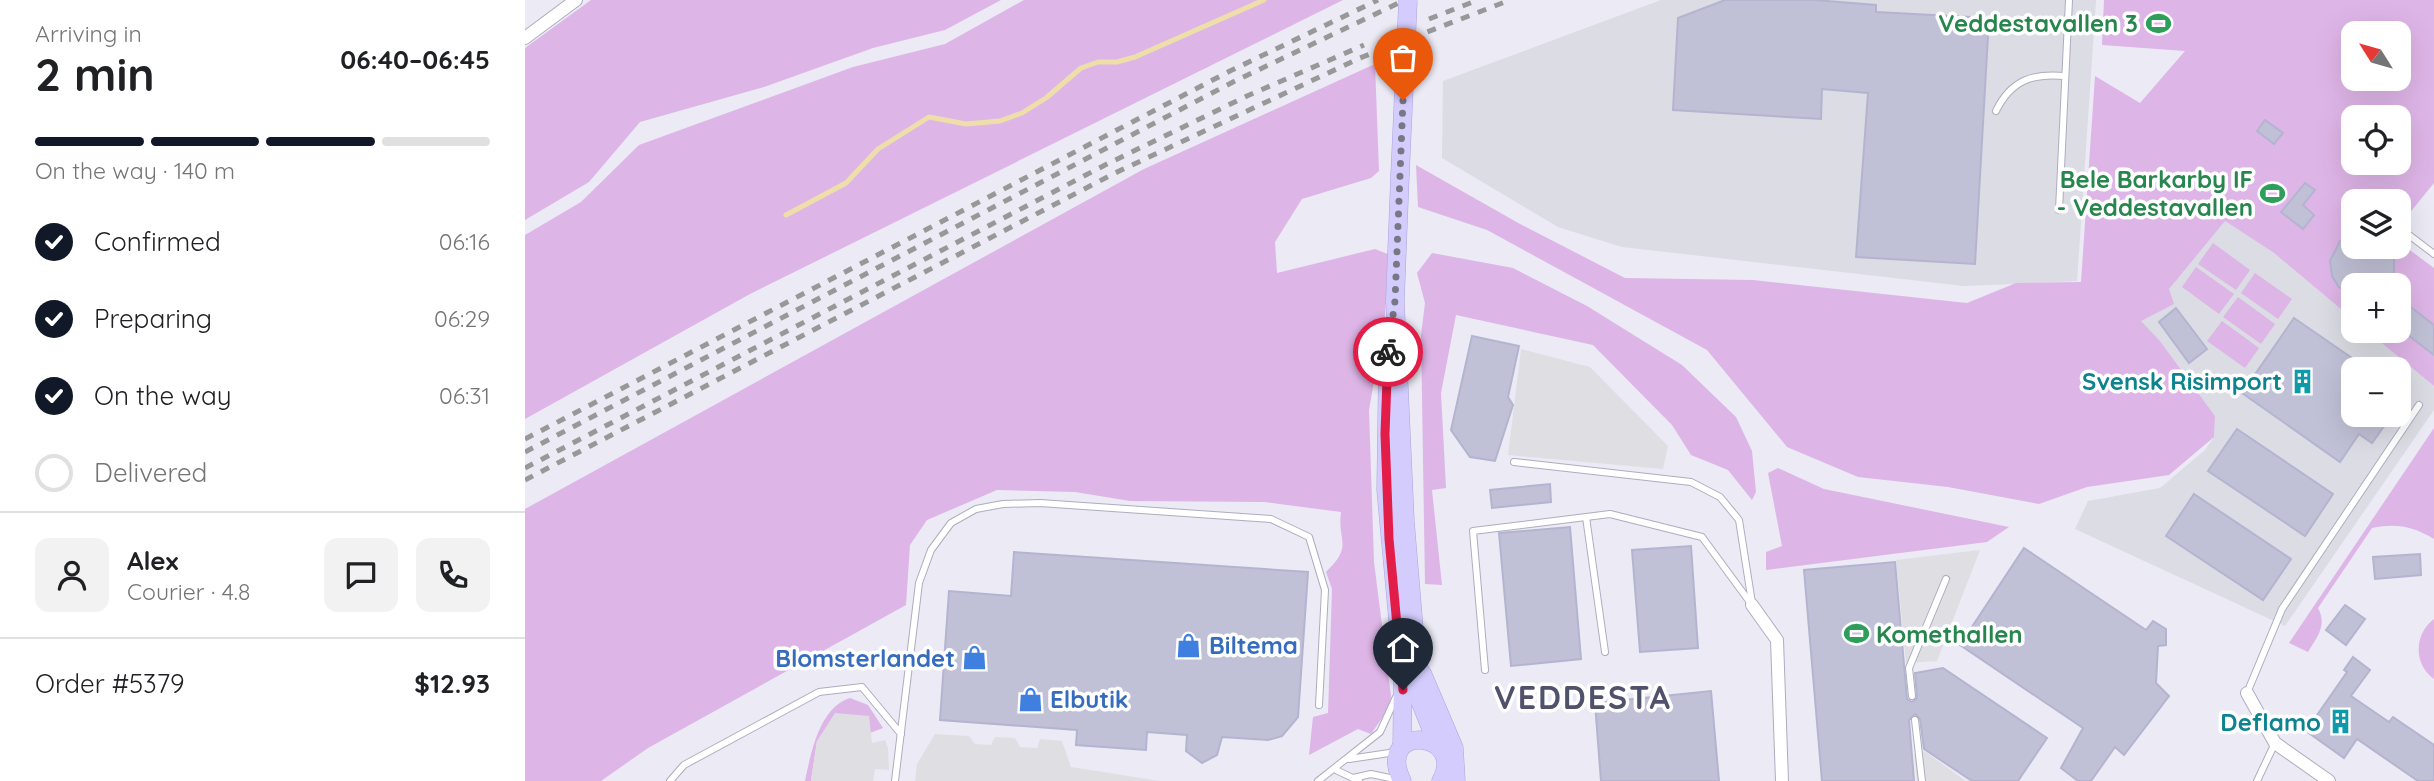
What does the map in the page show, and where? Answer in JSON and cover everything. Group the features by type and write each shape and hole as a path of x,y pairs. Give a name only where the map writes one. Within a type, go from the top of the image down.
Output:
{"main road":[{"path":"1401,781 1397,767 1401,749 1403,675 1389,539 1386,384 1395,301 1408,0"},
{"path":"1395,301 1405,521 1420,701 1445,760 1441,781"},
{"path":"1418,664 1454,748 1456,781"},
{"path":"1401,749 1422,739 1438,746"}],"street":[{"path":"525,38 576,0"},
{"path":"1752,605 1777,639 1782,781"},
{"path":"2247,693 2275,743 2329,781"}],"lane":[{"path":"2059,210 2069,0"},
{"path":"1996,111 2016,84 2032,76 2065,76"},
{"path":"2411,237 2434,254"},
{"path":"2247,693 2283,609 2419,405"},
{"path":"1514,462 1691,482 1720,498 1739,520 1752,605"},
{"path":"895,781 919,583 931,550 951,523 977,509 1003,504 1040,503 1271,519 1309,537 1325,590 1319,705"},
{"path":"1485,670 1473,531 1610,514 1702,537 1752,605"},
{"path":"1586,517 1605,652"},
{"path":"1912,696 1909,668 1946,579"},
{"path":"1318,781 1373,740 1388,720 1403,675"},
{"path":"670,781 684,765 820,692 862,687 901,734"},
{"path":"1915,720 1922,781"},
{"path":"2257,781 2275,743"},
{"path":"1349,760 1401,749"},
{"path":"1335,770 1356,779 1371,774 1401,781"}],"shaded area":[{"path":"591,0 1001,0 945,30 873,48 764,87 640,122 589,182 525,220 525,48"},
{"path":"1024,0 1343,0 750,294 525,419 525,235 581,202 639,145 853,67 945,44"},
{"path":"1661,0 2096,0 2077,281 1964,286 1622,247 1558,227 1442,158 1443,81"},
{"path":"2104,0 2434,0 2434,183 2411,211 2411,189 2341,189 2341,259 2411,259 2411,251 2434,268 2434,386 2411,367 2411,357 2399,357 2382,343 2411,343 2411,273 2341,273 2341,309 2274,253 2225,221 2169,289 2174,304 2141,321 2160,341 2215,416 2214,437 2169,475 2087,487 2039,504 1948,487 1858,477 1787,447 1707,350 1487,230 1418,207 1416,165 1520,224 1625,278 1753,280 1967,303 2016,283 2081,282 2095,76 2140,103 2185,51 2102,45"},
{"path":"1375,64 1379,171 1371,178 1302,199 1275,242 1277,273 1375,249 1390,255 1384,325 1369,410 1374,562 1391,696 1389,708 1371,734 1358,729 1309,755 1313,717 1328,713 1332,589 1326,572 1335,563 1342,549 1341,512 1264,502 1130,501 1075,492 997,490 927,520 910,545 906,605 648,748 601,781 525,781 525,509 1144,169"},
{"path":"2225,221 2274,253 2341,309 2341,343 2382,343 2399,357 2341,357 2341,427 2411,427 2411,367 2434,386 2434,410 2285,626 2075,529 2088,501 2160,488 2205,450 2214,437 2215,416 2160,341 2140,321"},
{"path":"2213,243 2250,270 2236,290 2198,264"},
{"path":"1432,253 1513,268 1587,306 1682,365 1736,417 1752,451 1756,492 1752,500 1728,470 1691,455 1672,425 1593,345 1456,315 1441,393 1446,488 1432,490 1442,585 1425,584 1421,335 1425,303 1417,273"},
{"path":"2196,267 2234,294 2219,314 2182,287"},
{"path":"2255,273 2292,299 2278,319 2241,293"},
{"path":"2238,297 2275,324 2261,344 2223,317"},
{"path":"2222,321 2259,348 2245,368 2207,341"},
{"path":"1521,349 1590,367 1668,446 1663,469 1508,455"},
{"path":"2434,428 2434,539 2404,527 2372,528 2318,608 2321,625 2308,652 2289,643"},
{"path":"1778,468 1824,489 2009,527 1987,542 1766,570 1766,552 1782,546 1768,473"},
{"path":"1980,550 1937,661 1906,663 1896,560"},
{"path":"2434,619 2434,679 2422,665 2419,649 2427,625"},
{"path":"850,698 868,705 883,728 870,733 817,741 811,781 805,781 814,745 824,721 839,703"},
{"path":"835,713 869,716 872,743 885,740 888,748 889,770 875,769 873,781 811,781 817,741"},
{"path":"935,734 969,736 975,744 991,745 995,737 1015,738 1020,747 1037,748 1040,739 1062,741 1071,767 1160,781 915,781 917,764"},
{"path":"1924,751 1966,781 1917,781 1914,754"}],"building":[{"path":"1725,0 1815,0 1876,5 1876,12 1989,18 1975,264 1856,257 1868,93 1822,89 1821,119 1673,110 1678,18"},
{"path":"2265,120 2283,133 2274,144 2257,131"},
{"path":"2305,183 2315,190 2303,205 2314,215 2303,229 2281,212"},
{"path":"2340,241 2341,259 2394,259 2394,273 2341,273 2341,288 2332,276 2330,261"},
{"path":"2411,307 2434,325 2434,355 2411,337"},
{"path":"2176,308 2207,349 2189,363 2159,322"},
{"name":"Svensk Risimport","path":"2294,318 2351,357 2341,357 2341,427 2383,427 2372,443 2359,434 2340,462 2242,393"},
{"path":"1472,336 1519,346 1508,397 1513,405 1495,461 1470,457 1451,430"},
{"path":"2237,429 2333,494 2305,536 2208,471"},
{"path":"1550,484 1551,502 1492,508 1490,490"},
{"path":"2194,494 2291,559 2263,600 2166,536"},
{"path":"1570,527 1581,659 1511,666 1499,533"},
{"path":"1691,546 1698,648 1640,652 1632,550"},
{"path":"2024,548 2146,630 2153,621 2166,629 2166,645 2158,646 2156,683 2169,696 2124,755 2115,747 2091,781 2078,781 2061,768 2083,728 1960,645"},
{"name":"Biltema","path":"1014,552 1308,572 1298,717 1282,736 1268,740 1222,737 1217,755 1202,763 1186,751 1187,735 1147,732 1146,750 1076,745 1077,730 940,720 949,591 1011,596"},
{"path":"2420,554 2421,575 2375,579 2373,557"},
{"name":"Komethallen","path":"1895,562 1907,699 1912,702 1917,698 1915,673 1943,668 2047,738 2018,781 1972,781 1924,749 1920,719 1915,714 1909,720 1914,781 1822,781 1804,570"},
{"path":"2345,605 2365,619 2346,645 2326,630"},
{"path":"2353,657 2370,670 2351,696 2389,722 2393,717 2434,745 2434,781 2418,781 2357,739 2344,758 2306,731 2347,672 2344,670"},
{"path":"1711,691 1719,781 1601,781 1595,703"}],"waterway":[{"path":"786,215 846,183 878,149 929,117 966,124 1000,121 1022,113 1046,98 1081,68 1098,62 1117,62 1135,57 1264,0"}],"railway":[{"path":"525,439 1230,71 1378,0"},
{"path":"525,452 1233,82 1405,0"},
{"path":"1429,19 1478,0"},
{"path":"525,480 1115,173 1360,58 1510,0"},
{"path":"525,468 1105,165 1247,96 1364,45"}],"way so far":[{"path":"1388,352 1395,301 1403,100"}],"place":[{"name":"Veddestavallen 3","path":"2158,23"},
{"name":"Bele Barkarby IF - Veddestavallen","path":"2273,193"},
{"name":"Svensk Risimport","path":"2302,381"},
{"name":"Komethallen","path":"1856,634"},
{"name":"Biltema","path":"1189,645"},
{"name":"Blomsterlandet","path":"975,658"},
{"name":"Elbutik","path":"1030,699"},
{"name":"Deflamo","path":"2341,722"}],"district":[{"name":"VEDDESTA","path":"1583,697"}],"route":[{"path":"1388,352 1385,434 1389,539 1403,690"}]}
